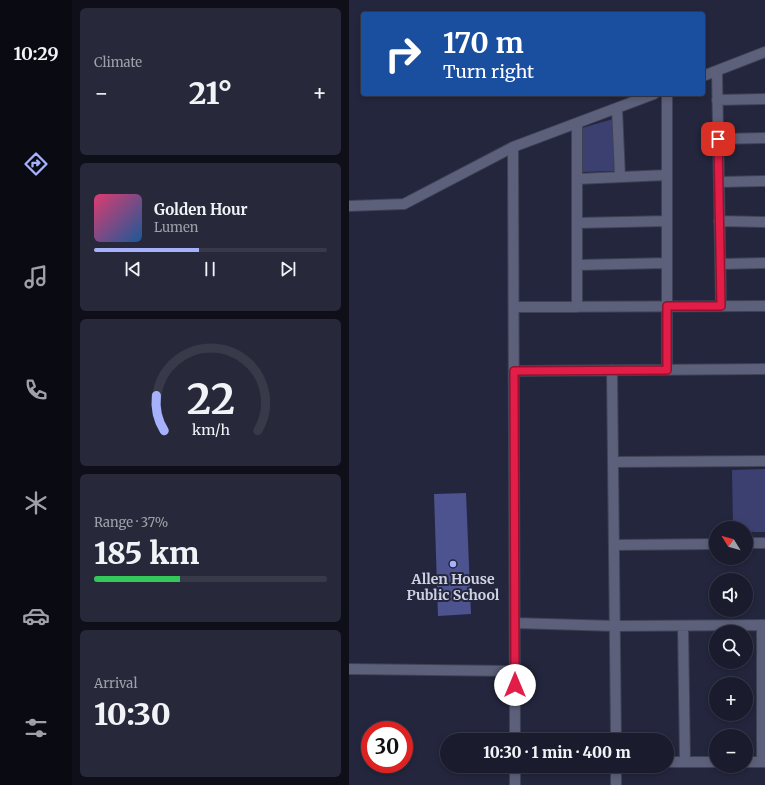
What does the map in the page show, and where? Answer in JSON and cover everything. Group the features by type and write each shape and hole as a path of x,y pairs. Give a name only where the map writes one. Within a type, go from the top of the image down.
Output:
{"street":[{"path":"705,75 765,52"},
{"path":"717,70 721,306"},
{"path":"349,206 404,204 513,147 649,96"},
{"path":"667,96 667,370"},
{"path":"717,100 765,99"},
{"path":"617,108 620,177"},
{"path":"577,123 577,307"},
{"path":"718,139 765,138"},
{"path":"513,147 515,733"},
{"path":"577,179 667,175"},
{"path":"719,182 765,181"},
{"path":"577,223 667,221"},
{"path":"719,221 765,222"},
{"path":"577,265 667,263"},
{"path":"720,264 765,264"},
{"path":"514,307 765,306"},
{"path":"514,371 765,369"},
{"path":"612,370 616,733"},
{"path":"613,462 765,461"},
{"path":"753,544 765,543"},
{"path":"614,545 709,544"},
{"path":"515,623 615,626 764,625 764,762 753,762"},
{"path":"683,626 685,762"},
{"path":"349,669 515,671"},
{"path":"674,762 709,762"},
{"path":"515,773 515,785"},
{"path":"616,773 616,785"}],"shaded area":[{"path":"613,119 614,171 580,172 582,128"},
{"path":"765,469 765,532 753,532 753,521 733,521 732,470"}],"building":[{"path":"466,493 471,614 438,616 434,494"}],"place":[{"name":"Allen House Public School","path":"453,564"}],"route":[{"path":"515,685 514,371 667,370 667,306 721,306 718,139"}]}
